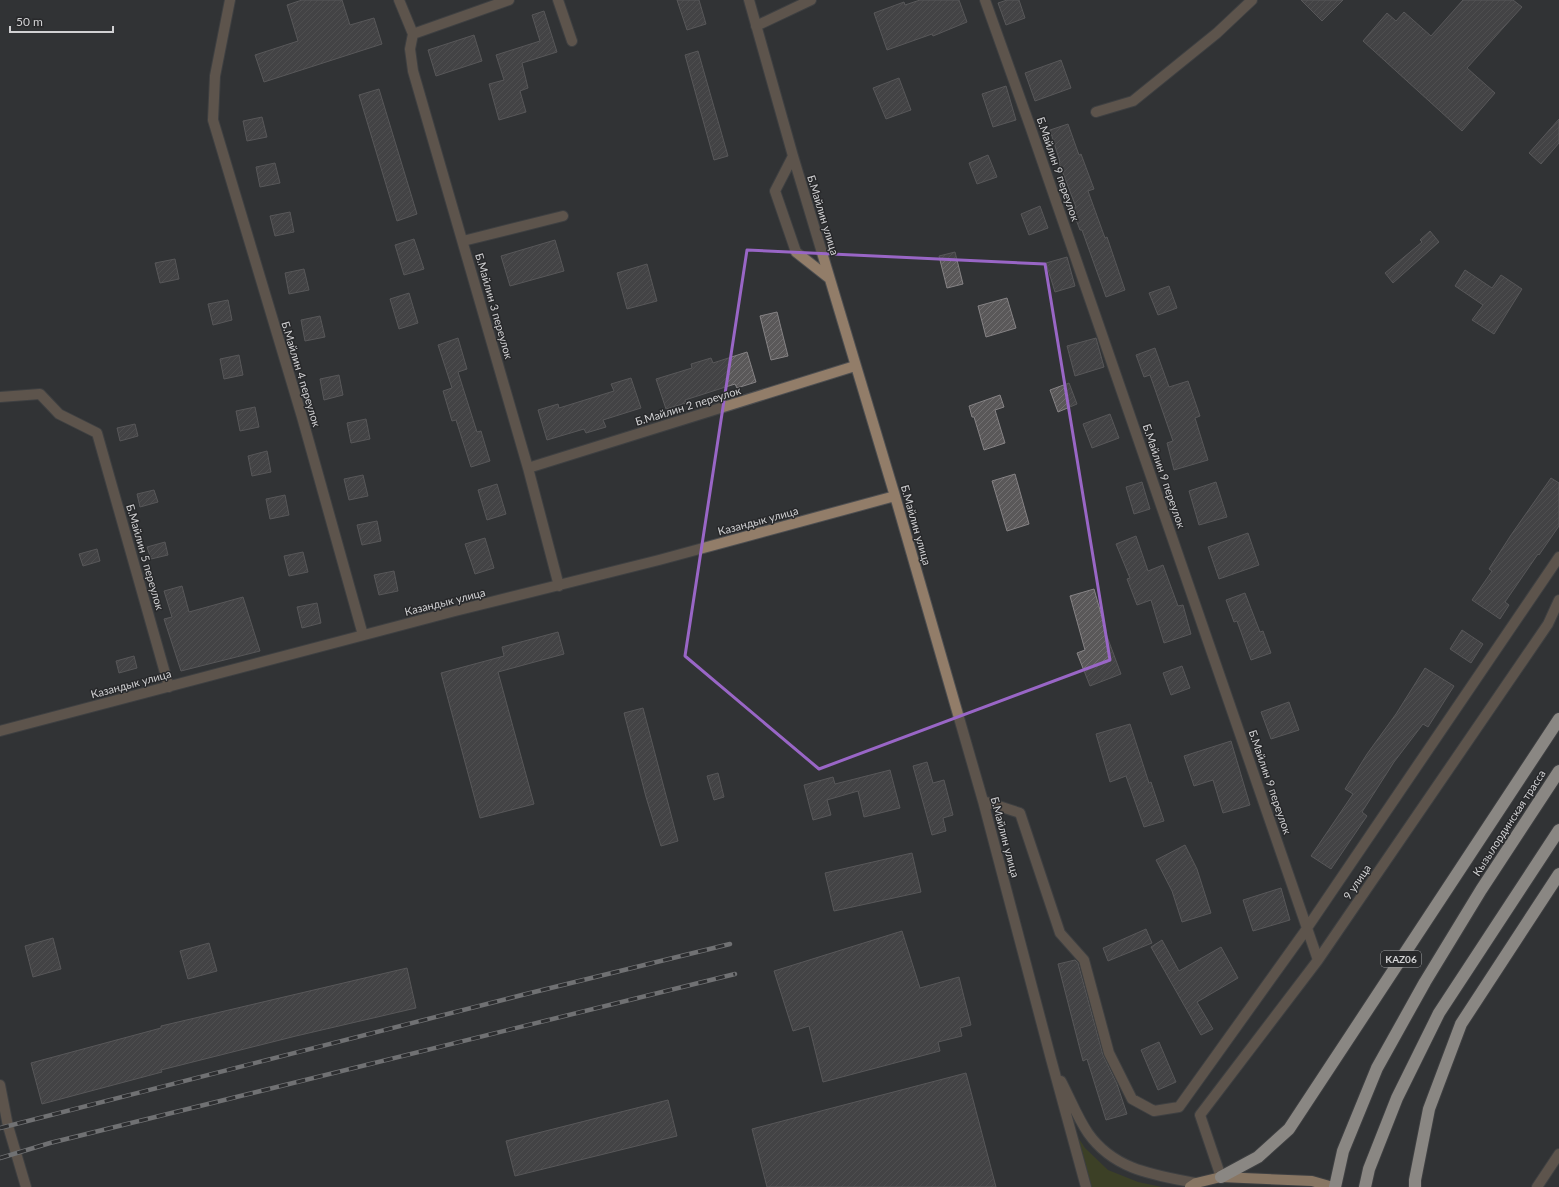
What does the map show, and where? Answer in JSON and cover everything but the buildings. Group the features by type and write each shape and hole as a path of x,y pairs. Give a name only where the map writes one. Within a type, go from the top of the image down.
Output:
{"highway":[{"name":"KАZ06","path":"1221,1177 1258,1158 1290,1129 1559,719"},
{"name":"Кызылординская трасса","path":"1334,1187 1343,1151 1377,1068 1425,982 1481,890 1559,771"},
{"path":"1365,1187 1369,1169 1397,1098 1439,1013 1559,830"},
{"path":"1415,1187 1415,1180 1429,1109 1461,1024 1559,874"}],"main road":[{"name":"KАZ06","path":"1193,1185 1221,1177 1312,1181 1334,1187"}],"street":[{"name":"Б.Майлин 4 переулок","path":"230,0 214,76 213,120 302,417 363,636"},
{"path":"399,0 412,34 509,0"},
{"path":"558,0 572,41"},
{"name":"Б.Майлин улица","path":"749,0 793,156 895,496 983,802 1051,1060"},
{"path":"756,26 811,0"},
{"name":"Б.Майлин 9 переулок","path":"984,0 1030,126 1318,960"},
{"path":"1096,112 1133,101 1217,33 1252,0"},
{"name":"Б.Майлин 3 переулок","path":"412,34 410,49 413,71 528,468 559,586"},
{"path":"793,156 775,191 796,252 829,278"},
{"path":"463,241 563,216"},
{"name":"Б.Майлин 2 переулок","path":"528,468 855,366"},
{"name":"Б.Майлин 5 переулок","path":"0,397 40,394 59,414 97,433 169,687"},
{"name":"Казандык улица","path":"0,731 455,611 559,586 895,496"},
{"path":"983,802 1020,813 1060,933 1084,960 1109,1053 1132,1098 1154,1111 1178,1107 1308,928 1559,557"},
{"name":"9 улица","path":"1221,1177 1200,1115 1318,960 1548,624 1559,600"},
{"path":"1051,1060 1087,1132 1108,1154 1121,1163 1153,1175 1193,1185"},
{"path":"1051,1060 1086,1187"},
{"path":"0,1085 8,1126 26,1187"},
{"path":"1537,1187 1559,1154"}],"highlighted area":[{"path":"747,250 1045,264 1110,660 819,769 685,656"}],"green space":[{"path":"1064,1116 1085,1148 1108,1170 1138,1182 1162,1187 1084,1187"}],"railway":[{"path":"0,1128 522,995 730,944"},
{"path":"0,1158 50,1143 735,974"}]}
